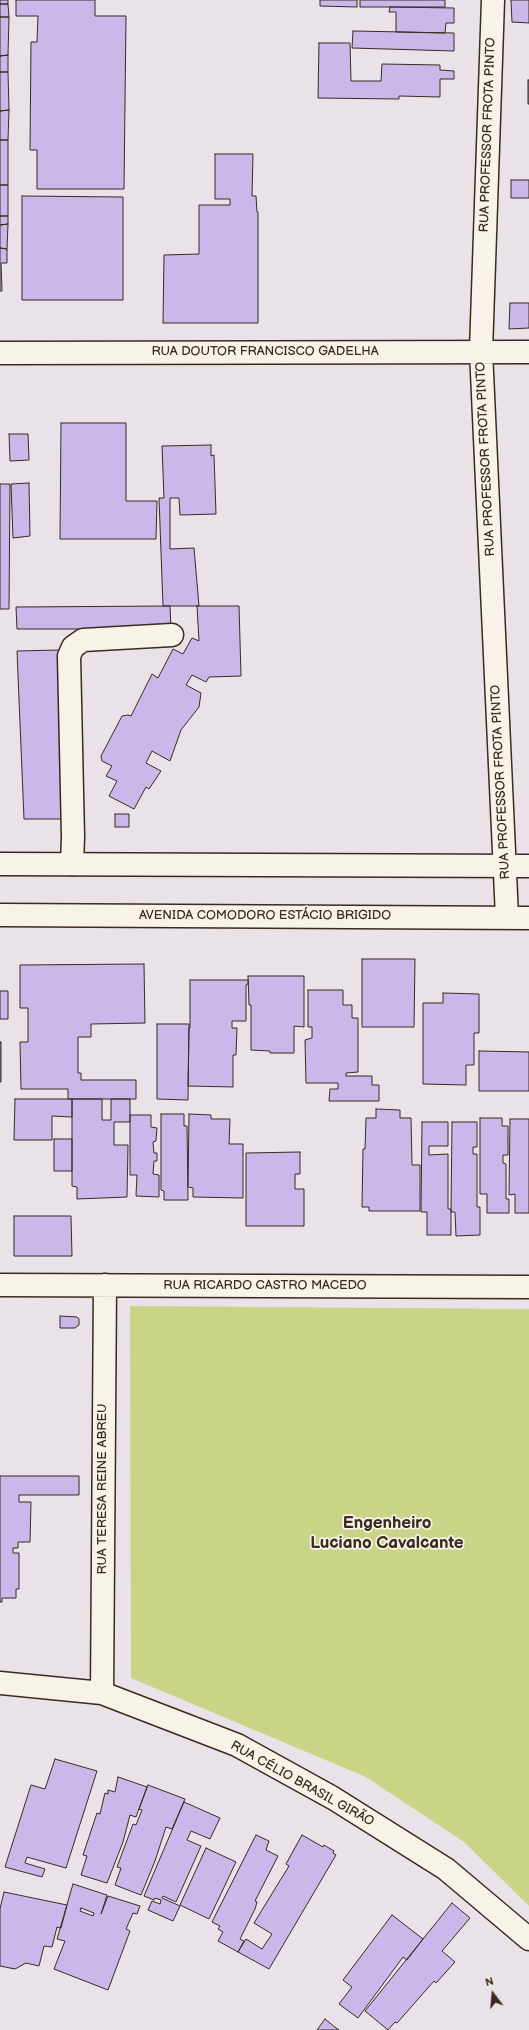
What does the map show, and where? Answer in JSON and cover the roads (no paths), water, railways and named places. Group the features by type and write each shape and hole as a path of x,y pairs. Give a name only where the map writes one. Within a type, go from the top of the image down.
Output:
{"street":[{"name":"RUA PROFESSOR FROTA PINTO","path":"493,0 481,351 507,918"},
{"name":"RUA DOUTOR FRANCISCO GADELHA","path":"0,353 529,352"},
{"path":"72,864 73,837 68,656 72,647 83,640 172,636"},
{"path":"0,864 529,866"},
{"name":"AVENIDA COMODORO ESTÁCIO BRIGIDO","path":"0,915 529,918"},
{"name":"RUA RICARDO CASTRO MACEDO","path":"0,1285 529,1287"},
{"name":"RUA TERESA REINE ABREU","path":"102,1693 105,1285"},
{"name":"RUA CÉLIO BRASIL GIRÃO","path":"0,1683 102,1693 237,1745 333,1798 446,1869 529,1939"}],"district":[{"name":"Engenheiro Luciano Cavalcante","path":"387,1534"}]}
